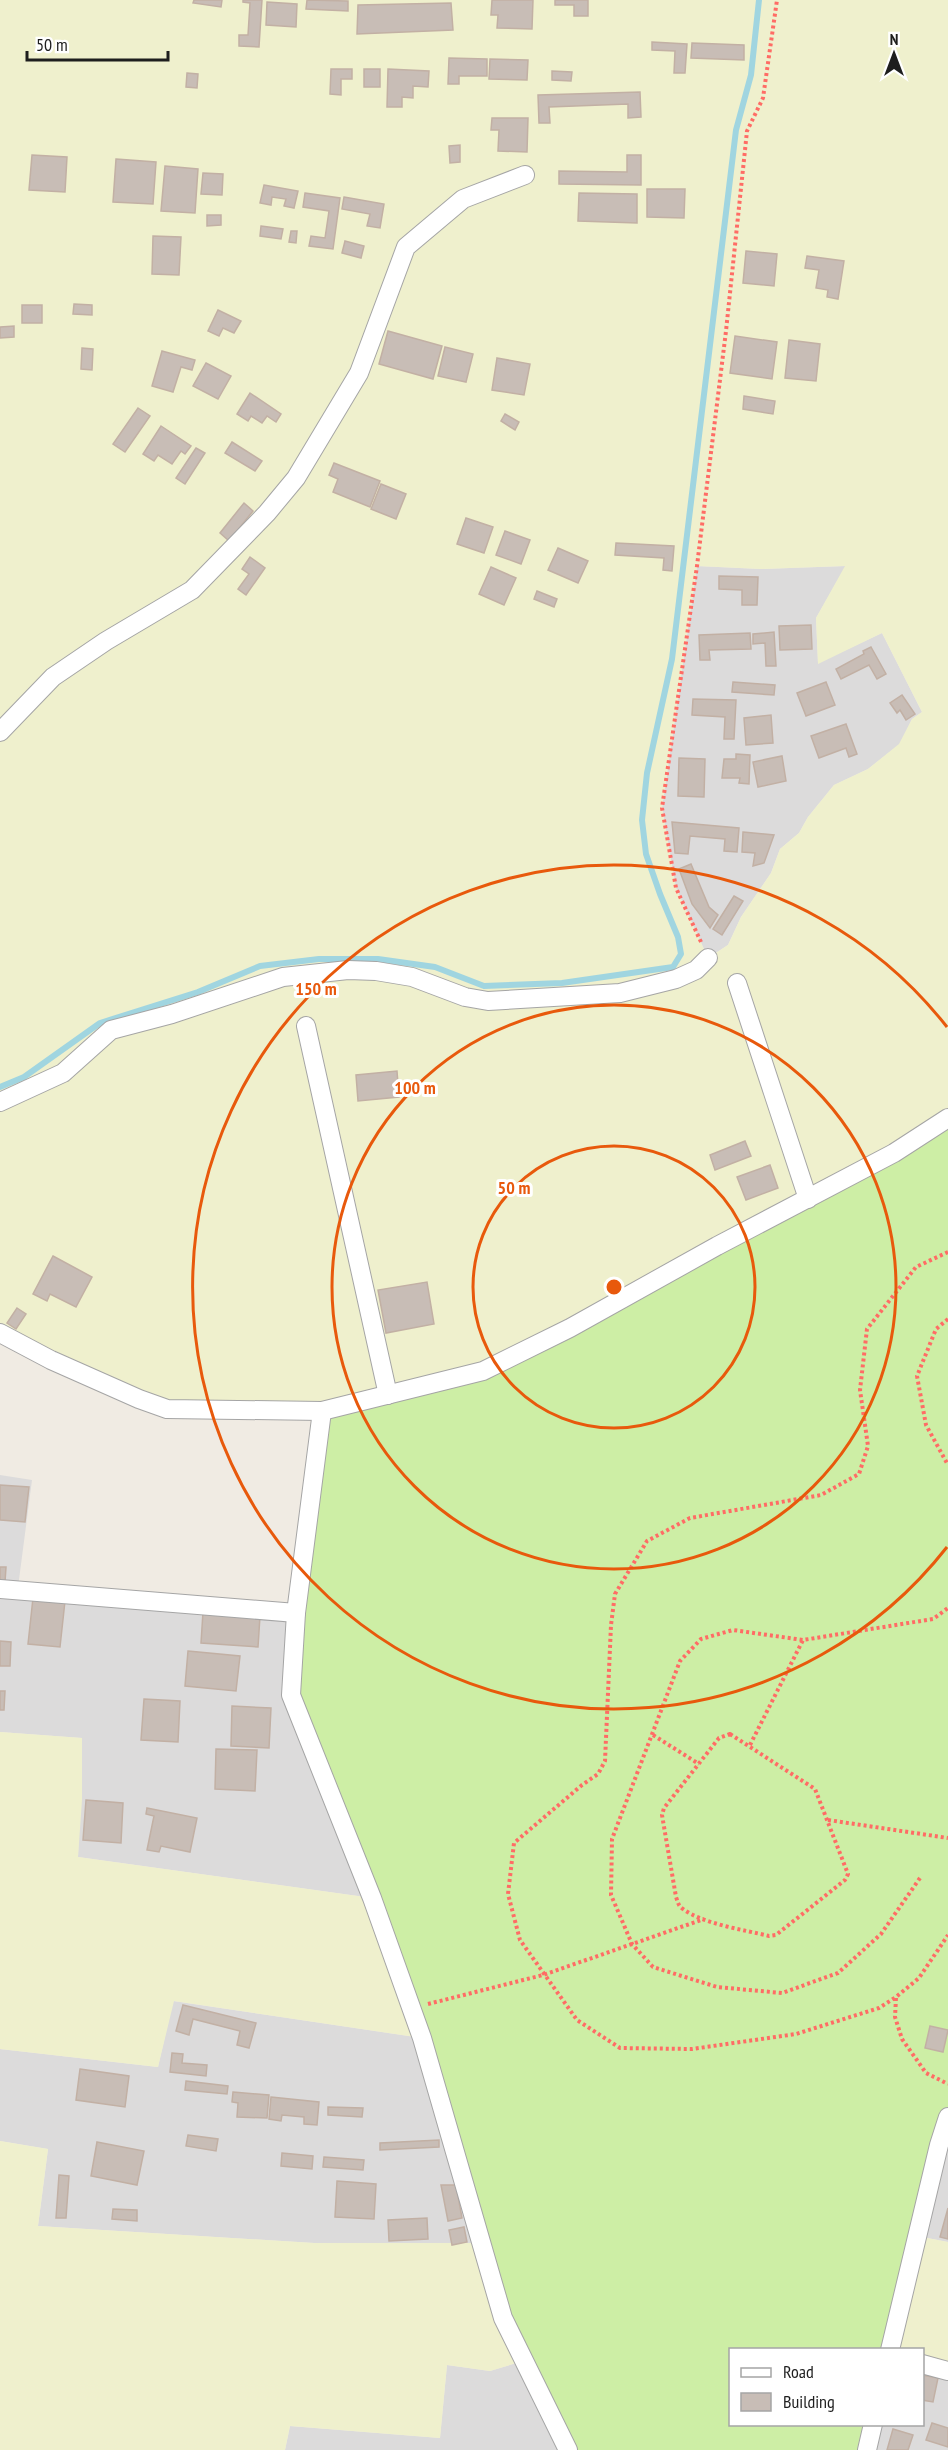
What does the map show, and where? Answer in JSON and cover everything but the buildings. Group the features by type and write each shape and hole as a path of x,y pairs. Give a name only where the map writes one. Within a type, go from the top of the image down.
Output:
{"street":[{"path":"0,732 53,677 106,641 192,590 267,513 296,478 359,373 406,247 463,199 525,175"},
{"path":"0,1102 63,1073 111,1030 172,1014 284,977 348,970 376,971 412,977 465,997 488,1001 511,1000 620,993 676,979 696,970 708,958"},
{"path":"737,983 808,1199"},
{"path":"306,1026 388,1395"},
{"path":"0,1333 60,1364 167,1409 322,1411 483,1371 570,1328 717,1246 894,1153 948,1118"},
{"path":"322,1411 296,1613 291,1695 372,1898 409,2009 422,2038 503,2318 568,2450"},
{"path":"0,1589 296,1613"},
{"path":"890,2348 939,2145 948,2117"},
{"path":"924,2365 948,2371"},
{"path":"867,2450 873,2426"}],"path":[{"path":"708,958 676,888 662,808 697,566 726,331 747,131 763,98 777,0"},
{"path":"948,1252 916,1267 867,1329 860,1390 867,1446 859,1474 821,1495 690,1518 647,1541 615,1594 611,1625 605,1761 598,1774 514,1843 508,1894 519,1940 543,1975 577,2020 620,2048 692,2049 796,2034 879,2008 897,1997 919,1978 948,1935"},
{"path":"948,1319 936,1329 917,1376 926,1425 948,1465"},
{"path":"920,1878 881,1934 838,1973 782,1993 717,1987 653,1967 632,1944 611,1895 612,1839 680,1661 701,1639 733,1630 803,1640 933,1619 948,1608"},
{"path":"750,1745 803,1640"},
{"path":"730,1734 750,1745 815,1789 848,1874 844,1880 791,1924 776,1935 769,1936 704,1919 679,1906 662,1815 668,1800 719,1738 730,1734"},
{"path":"653,1735 699,1764"},
{"path":"827,1820 948,1838"},
{"path":"409,2009 543,1975 704,1919"},
{"path":"897,1997 895,2017 902,2039 926,2073 948,2084"}],"shaded area":[{"path":"697,566 761,569 846,566 816,618 818,663 882,633 922,712 912,719 900,744 868,769 834,785 808,817 799,833 780,849 771,873 741,917 728,945 708,958 676,888 662,808"},
{"path":"0,1475 32,1480 17,1595 296,1613 372,1898 78,1857 82,1738 0,1732"},
{"path":"173,2001 422,2038 481,2243 314,2243 38,2226 48,2149 0,2141 0,2049 158,2067"},
{"path":"948,2117 948,2242 917,2236"},
{"path":"523,2361 568,2450 285,2450 290,2426 440,2438 447,2365 490,2371"},
{"path":"924,2364 948,2371 948,2450 867,2450 873,2426 924,2426"}],"green space":[{"path":"0,0 948,0 948,1118 483,1371 323,1411 190,1410 0,1333","holes":["697,566 761,569 845,566 816,618 818,664 882,633 922,712 912,719 899,744 868,769 834,785 808,817 799,833 780,849 771,873 741,917 728,945 708,958 676,888 662,808"]},
{"path":"948,1118 948,2117 890,2348 729,2348 729,2426 873,2426 867,2450 568,2450 523,2361 422,2038 291,1695 322,1411 483,1371"},
{"path":"0,1732 82,1738 82,1800 78,1857 372,1898 422,2038 174,2001 158,2067 0,2049"},
{"path":"0,2141 48,2149 38,2226 314,2243 481,2243 523,2361 490,2371 447,2365 440,2438 290,2426 285,2450 0,2450"},
{"path":"917,2236 948,2242 948,2371 924,2364 924,2348 890,2348"}],"waterway":[{"path":"0,1087 24,1077 100,1023 198,992 260,966 319,959 378,959 435,967 484,986 562,983 673,967 681,954 678,937 646,854 642,820 647,773 672,659 736,130 751,75 759,0"}]}
